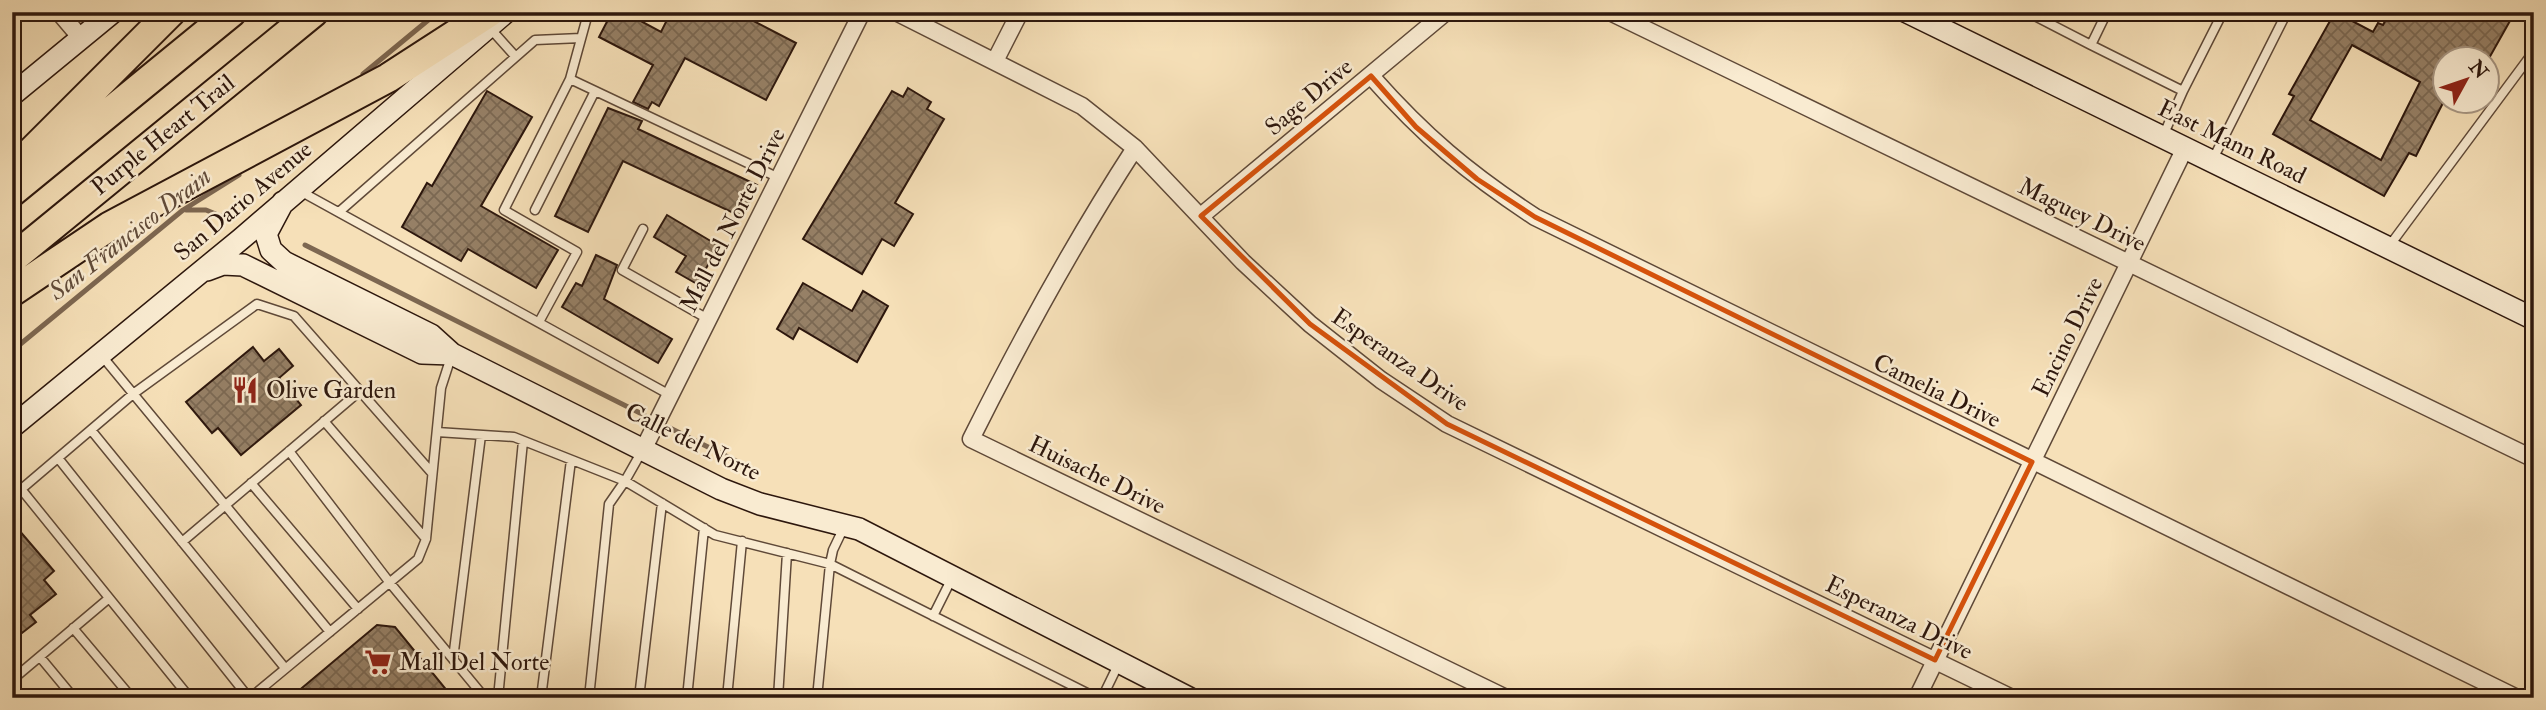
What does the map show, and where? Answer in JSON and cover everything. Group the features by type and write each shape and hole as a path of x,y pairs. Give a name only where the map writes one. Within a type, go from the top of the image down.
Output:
{"highway":[{"path":"12,171 171,12"},
{"name":"Purple Heart Trail","path":"12,192 232,12"},
{"name":"Purple Heart Trail","path":"12,259 314,12"},
{"path":"12,292 110,226 388,78 489,20"}],"street":[{"path":"59,12 81,38"},
{"path":"12,95 113,12"},
{"name":"San Dario Avenue","path":"12,427 290,196 489,20 506,12"},
{"name":"Mall del Norte Drive","path":"644,448 862,12"},
{"name":"Esperanza Drive","path":"896,12 1083,106 1135,148 1243,262 1310,324 1381,380 1447,424 2012,698"},
{"path":"995,61 1020,12"},
{"name":"Sage Drive","path":"1201,216 1446,12"},
{"name":"Maguey Drive","path":"1610,12 2534,458"},
{"name":"East Mann Road","path":"1906,12 2534,319"},
{"name":"Camelia Drive","path":"1371,76 1416,127 1477,179 1535,217 2517,698"},
{"name":"Huisache Drive","path":"1135,148 1084,225 1029,322 971,439 1506,698"},
{"name":"Encino Drive","path":"1917,698 2185,148"},
{"name":"Calle del Norte","path":"290,196 266,234 276,256 431,335 452,354 644,448 721,489 760,504 846,524 1189,698"},
{"path":"198,274 223,264 243,265 422,353 452,354"}],"lane":[{"path":"539,322 577,252 504,210 570,79 587,17 583,12"},
{"path":"2026,12 2183,91"},
{"path":"2091,45 2107,12"},
{"path":"2163,137 2223,12"},
{"path":"2211,161 2287,12"},
{"path":"489,20 515,56"},
{"path":"339,212 535,40 581,38"},
{"path":"2388,248 2534,51"},
{"path":"570,79 779,178"},
{"path":"535,210 595,91"},
{"path":"290,196 339,212 670,395"},
{"path":"643,229 622,270 708,319"},
{"path":"12,496 133,394 257,304 294,316 432,473"},
{"path":"100,354 330,632"},
{"path":"58,458 249,698 418,559 426,539 441,387 452,354"},
{"path":"182,541 360,391"},
{"path":"324,421 426,539"},
{"path":"91,430 285,668"},
{"path":"437,432 514,438 625,481 715,535 830,564 1100,698 1119,662"},
{"path":"453,659 481,435"},
{"path":"498,698 523,441"},
{"path":"589,698 609,503 644,448"},
{"path":"289,451 390,583 485,698"},
{"path":"541,698 571,460"},
{"path":"251,483 358,609"},
{"path":"21,489 190,698"},
{"path":"639,698 662,503"},
{"path":"817,698 830,564 833,550 846,524"},
{"path":"687,698 704,528"},
{"path":"727,698 742,541"},
{"path":"778,698 787,553"},
{"path":"933,616 953,577"},
{"path":"12,680 108,599"},
{"path":"73,628 132,698"},
{"path":"40,657 74,698"}],"highlighted area":[{"path":"1371,76 1416,127 1477,179 1535,217 2032,462 1935,660 1447,424 1310,324 1201,216"}],"building":[{"path":"612,12 624,12 661,32 671,12 736,12 796,43 766,100 685,58 659,106 652,102 648,109 633,102 653,65 599,37"},
{"path":"2335,12 2373,32 2378,23 2383,25 2390,12 2515,12 2496,46 2430,46 2430,116 2436,116 2416,156 2409,153 2384,196 2273,134 2294,96 2289,94","holes":["2352,45 2420,82 2381,160 2310,120"]},
{"path":"908,88 931,102 927,109 944,119 895,203 913,214 894,246 882,239 862,274 803,239 892,91 903,97"},
{"path":"487,91 532,117 481,206 558,250 536,288 468,249 461,261 402,227 427,183 432,186"},
{"path":"608,108 642,121 638,129 757,185 742,217 623,161 588,232 555,216"},
{"path":"667,215 719,246 697,284 676,272 686,256 654,237"},
{"path":"596,255 617,265 604,299 672,339 658,363 562,307 576,283 582,286"},
{"path":"803,283 852,311 863,291 888,306 857,362 799,328 793,339 777,329"},
{"name":"Olive Garden","path":"253,347 264,361 279,349 293,366 279,378 301,405 241,455 218,428 212,433 186,402"},
{"path":"12,522 54,571 44,580 56,594 30,615 36,622 22,633 12,622"},
{"name":"Mall Del Norte","path":"377,625 395,627 453,698 290,698"}],"waterway":[{"name":"San Francisco Drain","path":"363,74 438,12"},
{"name":"San Francisco Drain","path":"12,351 183,210 239,175"},
{"path":"186,210 206,210 223,217"},
{"path":"305,245 644,415"},
{"path":"670,428 756,471"}],"place":[{"name":"Olive Garden","path":"245,390"},
{"name":"Mall Del Norte","path":"378,662"}]}
